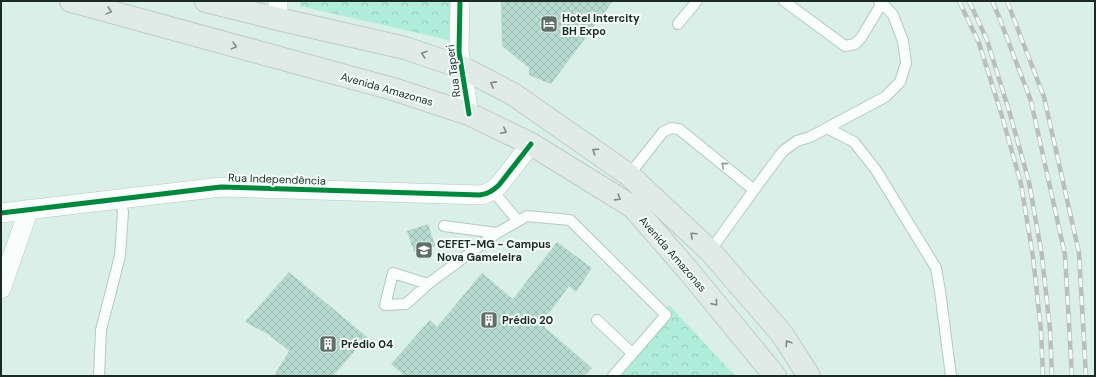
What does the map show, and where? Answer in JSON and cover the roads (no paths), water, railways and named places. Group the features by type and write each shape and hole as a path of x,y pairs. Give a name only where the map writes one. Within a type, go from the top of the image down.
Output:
{"main road":[{"name":"Avenida Amazonas","path":"71,1 393,89 469,114 531,144 633,208 687,269 775,376"},
{"name":"Avenida Amazonas","path":"206,1 278,10 405,48 461,67 513,94 629,175 710,251 782,334 809,376"}],"street":[{"name":"Rua Taperi","path":"460,1 459,52 469,114"},
{"path":"493,191 531,144"},
{"name":"Rua Independência","path":"1,213 221,187 480,195 493,191"},
{"path":"1,289 29,209"}],"lane":[{"path":"678,24 697,1"},
{"path":"710,251 783,151 797,141 810,137 885,97 900,82 906,63 903,41 894,15 880,2 861,38 855,44 845,46 797,5 784,1"},
{"path":"629,175 663,132 671,128 680,129 754,190"},
{"path":"827,128 854,142 876,170 936,268 951,376"},
{"path":"493,191 518,221"},
{"path":"99,376 101,330 120,256 123,212 120,199"},
{"path":"428,284 497,233 527,216 570,220 666,315 613,376"},
{"path":"444,226 497,233"},
{"path":"596,320 632,353"}],"railway":[{"path":"959,1 979,43 1002,116 1021,184 1033,257 1041,331 1043,376"},
{"path":"969,1 987,40 1029,182 1042,256 1050,330 1052,376"},
{"path":"992,1 1031,101 1065,255 1072,376"},
{"path":"1007,1 1044,97 1079,253 1086,376"}],"place":[{"name":"Hotel Intercity BH Expo","path":"549,24"},
{"name":"CEFET-MG - Campus Nova Gameleira","path":"424,250"},
{"name":"Prédio 20","path":"489,320"},
{"name":"Prédio 04","path":"328,344"}]}
